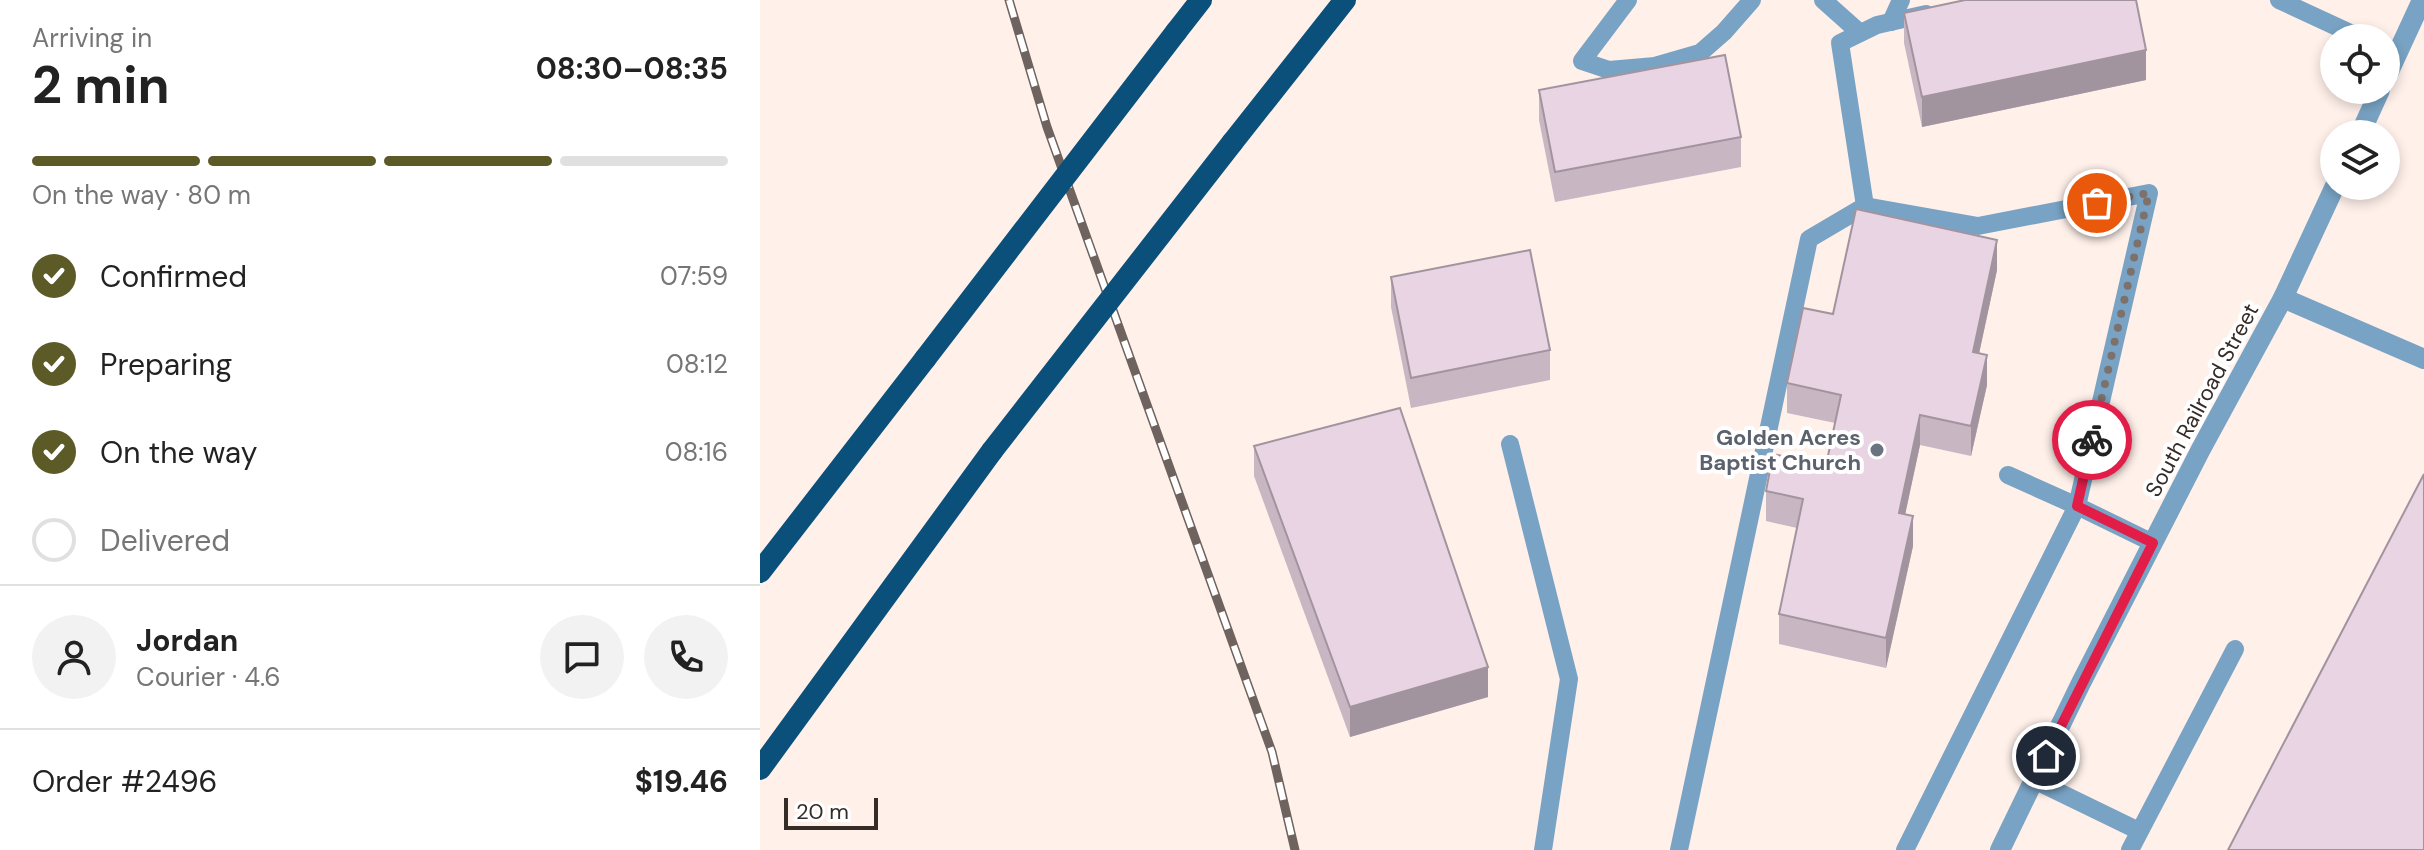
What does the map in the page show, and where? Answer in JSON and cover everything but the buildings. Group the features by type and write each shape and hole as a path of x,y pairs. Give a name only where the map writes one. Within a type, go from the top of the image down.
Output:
{"highway":[{"path":"760,572 1201,0"},
{"path":"761,768 992,451 1345,0"}],"street":[{"path":"2400,38 2422,0"},
{"name":"South Railroad Street","path":"2000,850 2081,683 2283,298 2328,200"},
{"path":"2283,298 2424,359"}],"lane":[{"path":"1628,0 1582,61 1609,70 1655,66 1700,53 1724,32 1752,0"},
{"path":"1823,0 1860,33"},
{"path":"1891,22 1901,0"},
{"path":"2279,0 2331,24"},
{"path":"1865,206 1840,43 1877,25 1948,9"},
{"path":"1679,850 1809,239 1865,206 1978,226 2149,193 2077,506 1905,850"},
{"path":"1510,444 1569,679 1543,850"},
{"path":"2008,475 2153,543"},
{"path":"2130,850 2235,649"},
{"path":"2034,780 2139,831"}],"railway":[{"path":"1009,0 1047,127 1272,752 1295,850"}],"way so far":[{"path":"2092,440 2149,193 2097,203"}],"place":[{"name":"Golden Acres Baptist Church","path":"1877,450"}],"route":[{"path":"2046,756 2153,543 2077,506 2092,440"}]}
